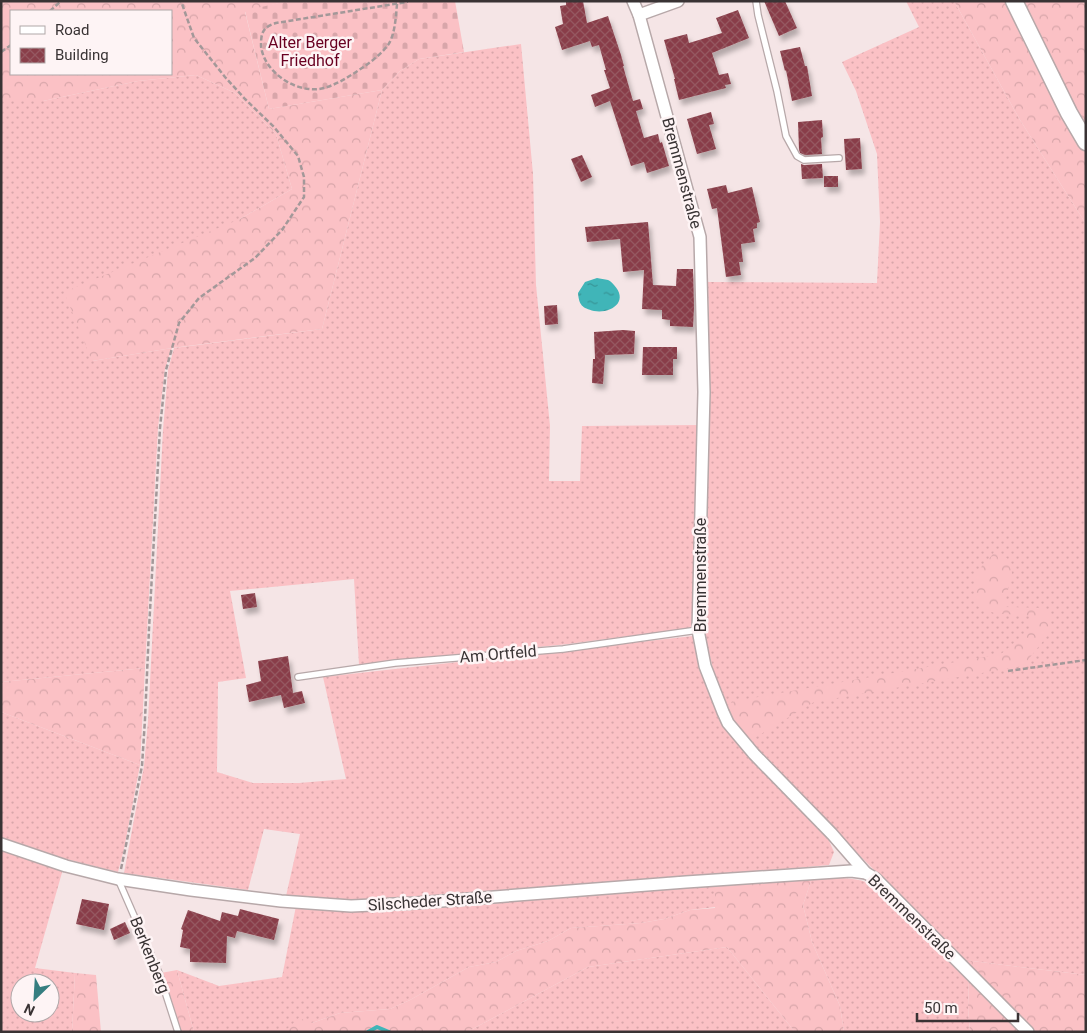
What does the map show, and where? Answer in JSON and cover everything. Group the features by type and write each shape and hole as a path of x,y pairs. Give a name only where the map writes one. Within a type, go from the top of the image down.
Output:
{"main road":[{"path":"1014,1 1069,113 1086,142"}],"street":[{"name":"Bremmenstraße","path":"634,1 700,237 704,392 698,630 705,666 722,712 728,723 754,754 832,834 866,873 876,878 1028,1032"},
{"path":"639,15 678,1"},
{"name":"Silscheder Straße","path":"1,844 66,866 118,879 281,901 351,906 416,903 822,872 851,871 866,873"}],"lane":[{"path":"756,1 786,136 797,156 804,160 839,158"},
{"name":"Am Ortfeld","path":"298,677 395,663 563,649 698,630"},
{"name":"Berkenberg","path":"118,879 159,973 178,1032"}],"path":[{"path":"51,10 61,1"},
{"path":"118,879 142,766 160,428 166,370 180,323 199,298 255,258 282,230 304,197 304,177 298,156 274,126 225,77 194,38 181,1"},
{"path":"397,4 393,30 388,44 364,67 344,80 323,88 305,88 286,82 272,70 262,51 260,38 265,28 276,22 407,1"},
{"path":"1008,671 1086,660"}],"green space":[{"path":"1,1 287,1 245,12 269,109 382,90 322,329 172,348 92,361 64,292 240,219 292,189 276,134 235,93 196,75 138,81 43,101 1,101"},
{"name":"Alter Berger Friedhof","path":"287,1 455,1 464,52 419,59 400,71 382,90 269,109 245,11"},
{"path":"906,1 954,1 1020,120 1086,224 1086,975 964,960 780,776 739,728 725,706 715,677 704,632 703,572 710,388 708,282 877,283 880,222 877,154 856,91 842,62 919,27"},
{"path":"954,1 1086,1 1086,224 1020,120"},
{"path":"521,44 533,174 536,285 550,426 549,481 580,481 582,426 700,425 692,628 568,644 359,665 354,579 230,591 246,678 218,682 217,772 253,783 299,783 346,779 323,677 693,636 706,686 723,721 734,738 765,774 826,834 834,852 829,865 356,900 286,896 300,834 264,829 248,890 124,873 144,766 163,430 168,370 174,348 322,329 382,90 400,71 419,59"},
{"path":"196,75 235,93 276,134 292,189 240,219 92,361 172,348 165,369 158,428 145,668 1,682 1,101 43,101 138,81"},
{"path":"995,550 1001,558 1007,558 1012,573 1004,607 1044,608 1049,616 1052,630 1023,666 814,702 751,740 739,728 725,706 735,701 1001,654 1032,628 1029,616 994,613 975,605 974,585 977,575"},
{"path":"145,668 140,765 1,712 1,682"},
{"path":"1,712 140,765 118,872 66,859 1,837"},
{"path":"1,848 63,869 35,968 75,973 72,1032 1,1032"},
{"path":"812,878 845,878 861,881 875,887 887,897 969,979 968,1007 970,1032 844,1032 840,1006 812,942 803,905"},
{"path":"812,878 803,905 812,942 840,1006 844,1032 795,1032 727,947 588,967 467,1032 287,1032 287,1029 299,1018 312,1023 340,1013 390,1009 469,967 496,962 516,951 548,941 571,928 641,923 664,919 690,910 715,908 715,886"},
{"path":"715,886 716,907 690,910 664,919 641,923 571,928 548,941 516,951 496,962 469,967 390,1009 340,1013 287,1029 287,1032 194,1032 177,970 219,986 282,977 296,906 422,907"},
{"path":"727,947 795,1032 467,1032 588,967"},
{"path":"964,960 1086,975 1086,1032 1036,1032"},
{"path":"177,970 194,1032 180,1032 161,973"},
{"path":"75,973 96,975 101,1032 72,1032"},
{"path":"969,979 1022,1032 970,1032 968,1007"}],"water":[{"path":"597,278 610,281 618,291 619,301 612,308 594,311 584,307 579,300 578,293 585,282"}],"building":[{"path":"583,1 587,23 608,16 633,101 640,99 643,109 636,111 644,138 658,134 669,166 647,173 644,162 631,166 610,101 595,107 591,95 610,88 599,45 592,47 590,41 562,50 555,27 563,24 560,6 566,5 566,2"},
{"path":"764,1 785,1 797,28 779,36"},
{"path":"738,10 749,38 712,53 719,75 728,73 731,84 725,85 726,88 679,100 664,40 687,34 689,43 722,33 716,18"},
{"path":"800,47 805,66 807,66 812,96 792,101 780,51"},
{"path":"711,112 714,124 709,125 716,149 697,154 687,119"},
{"path":"822,120 822,154 805,155 800,153 798,122"},
{"path":"860,138 862,169 846,170 844,139"},
{"path":"582,155 592,177 581,182 571,159"},
{"path":"801,164 822,164 823,178 802,179"},
{"path":"824,176 838,176 838,187 824,187"},
{"path":"726,185 728,193 752,187 760,222 757,223 757,228 753,229 755,242 741,244 743,262 739,262 741,275 726,277 717,208 712,209 707,189"},
{"path":"648,222 653,285 676,286 677,269 693,269 693,327 670,326 670,320 662,319 662,310 642,309 644,270 623,272 620,239 587,242 585,227"},
{"path":"557,305 558,324 545,325 544,306"},
{"path":"635,331 634,354 605,355 603,384 592,383 593,359 595,359 594,332"},
{"path":"643,347 677,347 677,359 673,359 673,375 642,375"},
{"path":"255,593 257,607 243,609 241,595"},
{"path":"288,656 293,693 302,691 305,703 284,708 281,695 249,702 246,685 261,681 258,661"},
{"path":"82,899 109,904 104,930 76,924"},
{"path":"240,909 279,919 274,940 237,931 235,938 227,936 226,963 190,962 190,949 180,947 183,930 181,929 188,910 220,921 222,912 238,916"},
{"path":"125,922 130,933 114,940 110,929"}],"waterway":[{"path":"368,1032 377,1027 389,1032"}]}
